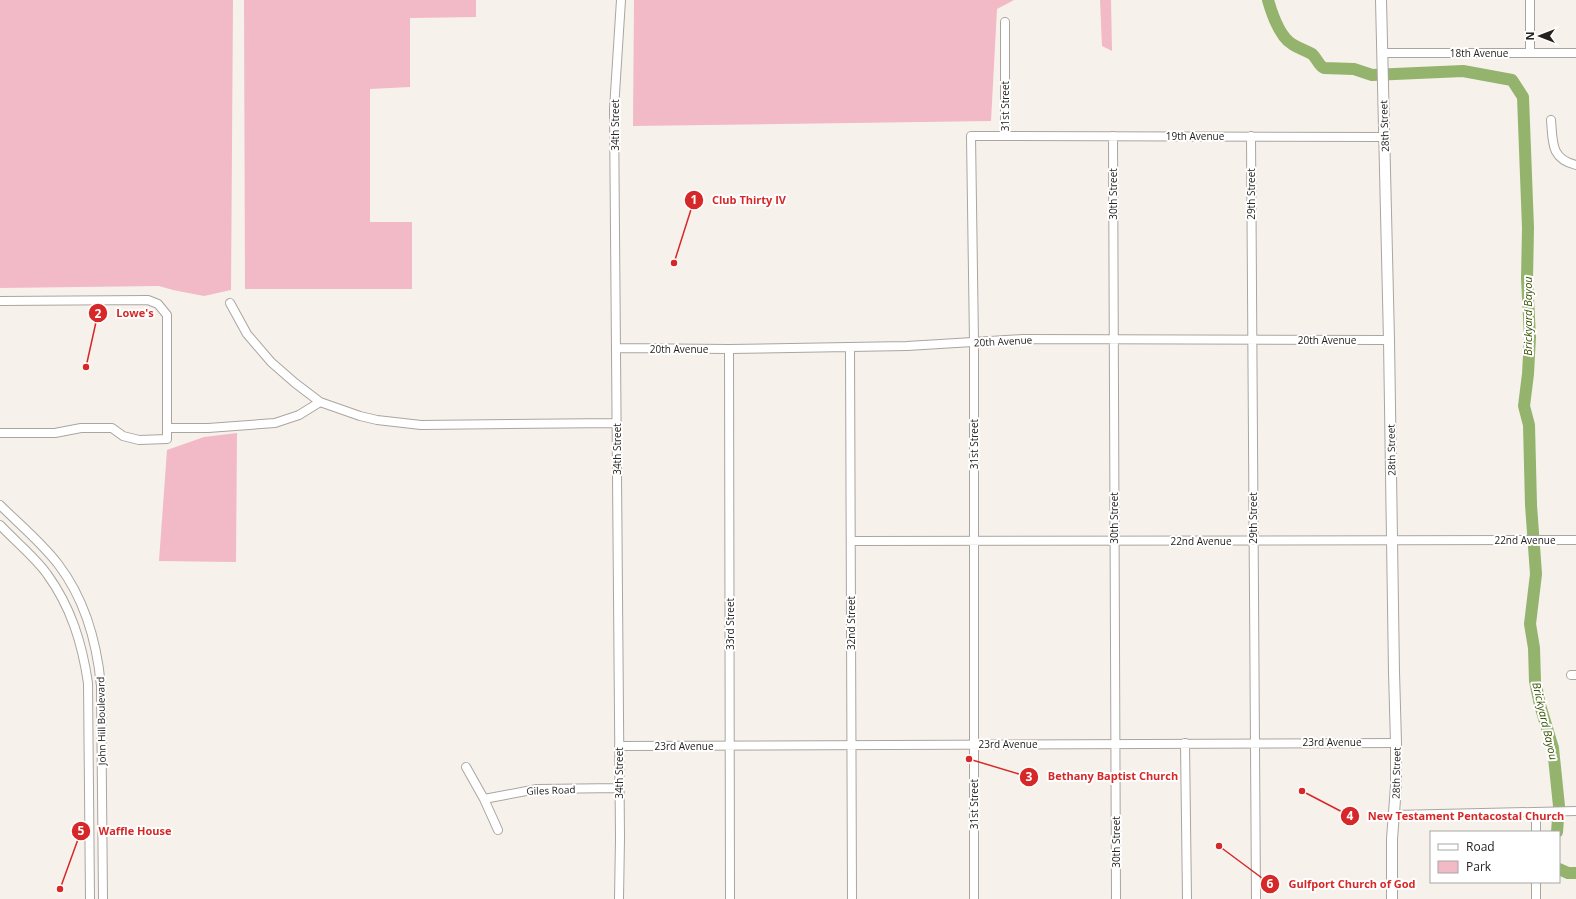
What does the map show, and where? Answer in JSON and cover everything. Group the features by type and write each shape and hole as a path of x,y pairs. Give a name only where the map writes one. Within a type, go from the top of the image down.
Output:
{"main road":[{"name":"28th Street","path":"1381,0 1396,743 1396,786 1392,840 1392,899"}],"street":[{"name":"34th Street","path":"619,899 614,109 620,0"},
{"path":"1530,0 1530,53"},
{"name":"31st Street","path":"974,899 974,342 971,136 1005,136 1005,22"},
{"name":"18th Avenue","path":"1382,58 1576,53"},
{"path":"1551,120 1553,148 1565,162 1576,165"},
{"name":"19th Avenue","path":"1005,136 1384,137"},
{"name":"30th Street","path":"1113,136 1116,899"},
{"name":"29th Street","path":"1251,136 1256,899"},
{"path":"0,301 148,300 158,304 167,315 167,439 139,440 124,436 112,428 81,428 55,433 0,433"},
{"path":"230,303 247,334 271,362 295,383 320,402 360,416 377,420 421,425 616,423"},
{"name":"20th Avenue","path":"616,348 729,349 922,346 1023,339 1389,340"},
{"name":"32nd Street","path":"850,347 852,899"},
{"name":"33rd Street","path":"729,349 730,899"},
{"path":"167,428 208,428 275,423 299,415 320,402"},
{"name":"John Hill Boulevard","path":"0,504 58,564 76,594 87,618 94,640 101,686 103,899"},
{"name":"John Hill Boulevard","path":"0,525 47,573 68,610 80,640 88,683 90,899"},
{"name":"22nd Avenue","path":"851,541 1576,540"},
{"path":"1185,743 1187,899"},
{"name":"23rd Avenue","path":"619,746 1396,743"},
{"path":"466,767 484,799 498,830"},
{"name":"Giles Road","path":"484,799 537,790 619,788"},
{"path":"1394,815 1574,811"},
{"path":"1536,831 1540,812"},
{"path":"1536,883 1536,899"}],"green space":[{"path":"0,0 233,0 231,290 204,296 159,286 0,288"},
{"path":"244,0 476,0 476,17 410,18 410,87 370,89 370,222 412,222 412,289 245,289"},
{"path":"634,0 1014,0 997,9 991,121 633,126"},
{"path":"1100,0 1111,0 1112,51 1102,46"},
{"path":"237,433 236,562 159,561 167,450 204,437"}],"waterway":[{"name":"Brickyard Bayou","path":"1268,0 1274,18 1283,36 1292,44 1312,54 1324,68 1354,69 1372,75 1463,71 1512,80 1523,97 1528,228 1527,279 1530,337 1528,374 1524,406 1529,425 1531,505 1536,574 1530,624 1534,648 1535,681 1540,705 1553,748 1559,806 1557,831"},
{"name":"Brickyard Bayou","path":"1560,869 1568,873 1576,873"}],"place":[{"name":"Club Thirty IV","path":"674,263"},
{"name":"Lowe's","path":"86,367"},
{"name":"Bethany Baptist Church","path":"969,759"},
{"name":"New Testament Pentacostal Church","path":"1302,791"},
{"name":"Gulfport Church of God","path":"1219,846"},
{"name":"Waffle House","path":"60,889"}]}
